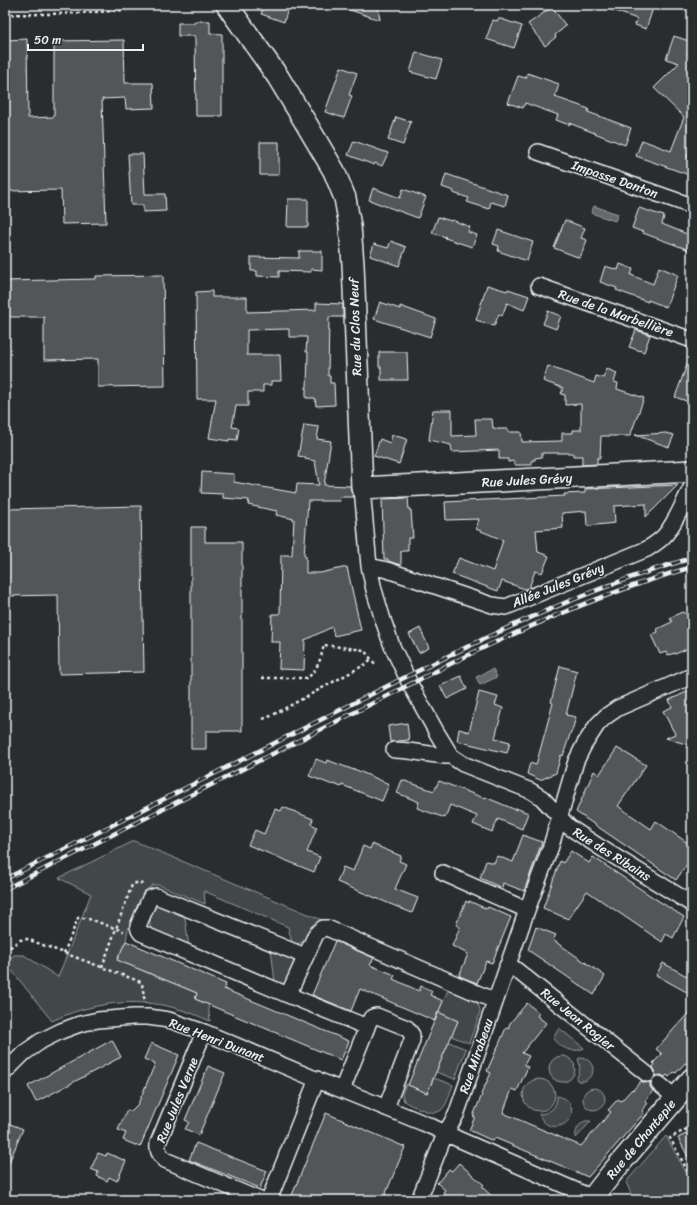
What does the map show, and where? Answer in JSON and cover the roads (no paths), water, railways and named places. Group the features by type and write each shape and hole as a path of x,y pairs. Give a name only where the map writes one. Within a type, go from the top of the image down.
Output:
{"street":[{"name":"Rue du Clos Neuf","path":"227,5 278,77 307,124 334,171 345,198 350,226 362,488 369,566 383,620 392,646 407,676"},
{"name":"Impasse Danton","path":"538,152 692,206"},
{"name":"Rue de la Marbellière","path":"540,286 692,340"},
{"name":"Rue Jules Grévy","path":"362,488 692,471"},
{"name":"Allée Jules Grévy","path":"369,566 387,570 492,605 506,607 647,549 658,542 668,531 692,486"},
{"name":"Rue des Ribains","path":"407,676 437,734 451,756 464,764 531,791 542,798 569,827 692,904"},
{"name":"Rue Mirabeau","path":"419,1200 445,1134 456,1115 507,966 551,846 576,761 597,725 618,708 692,676"},
{"name":"Rue des Ribains","path":"394,750 430,755 451,756"},
{"path":"442,873 527,910"},
{"path":"305,956 156,896 150,898 138,926 141,934 367,1027"},
{"path":"288,995 316,934 323,928 327,928 495,1000"},
{"name":"Rue Jean Rogier","path":"507,966 515,969 647,1074"},
{"path":"342,1090 370,1019 373,1016 377,1016 407,1028 410,1030 412,1040 386,1108"},
{"name":"Rue Henri Dunant","path":"5,1072 24,1053 41,1041 61,1031 98,1020 148,1017 169,1020 204,1032 428,1125 445,1134 596,1199"},
{"name":"Rue Jules Verne","path":"204,1032 157,1148 160,1155 165,1160 260,1200"},
{"name":"Rue de Chantepie","path":"596,1199 611,1174 692,1079"},
{"path":"269,1200 317,1080"},
{"path":"659,1084 676,1098"}],"railway":[{"path":"5,879 477,642 561,604 604,587 692,558"},
{"path":"5,889 470,654 524,629 607,595 692,567"}]}
